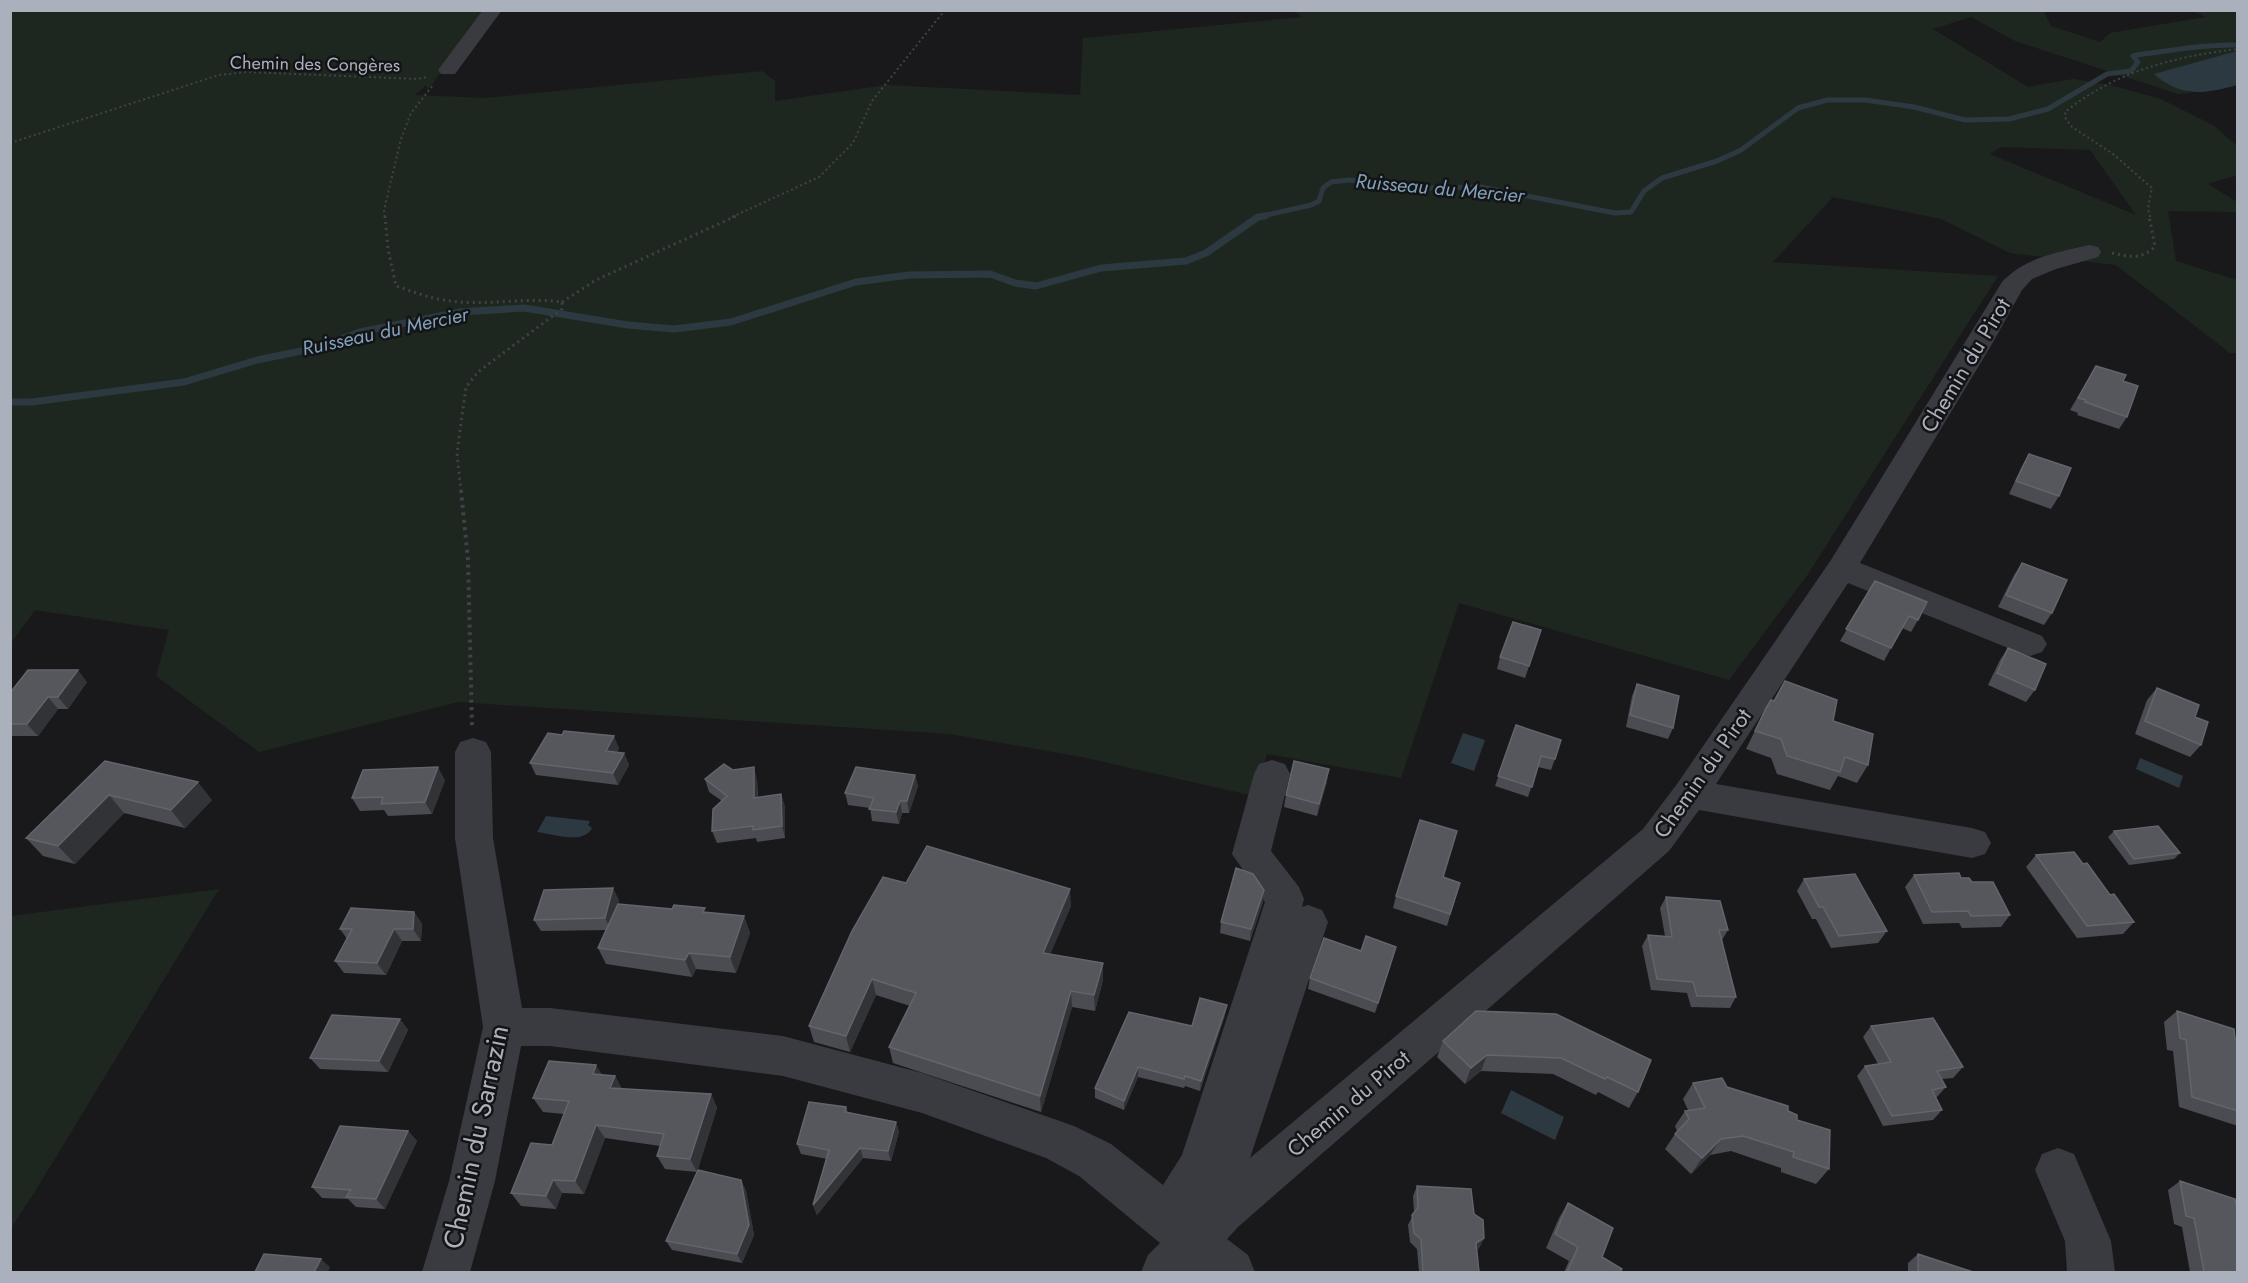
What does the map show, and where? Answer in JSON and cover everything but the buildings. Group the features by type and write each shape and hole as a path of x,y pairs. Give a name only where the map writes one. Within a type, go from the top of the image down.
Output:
{"street":[{"path":"448,70 493,10"},
{"name":"Chemin du Pirot","path":"1187,1236 1656,840 1690,794 1842,568 1979,344 2011,287 2022,273 2089,252"},
{"path":"1842,568 2030,644"},
{"name":"Chemin du Sarrazin","path":"446,1272 472,1181 504,1027 474,838 473,752"},
{"path":"1187,1236 1201,1165 1285,899 1251,854 1272,774"},
{"path":"1690,794 1972,843"},
{"path":"1187,1236 1224,1168 1308,922"},
{"path":"504,1027 550,1027 783,1056 922,1093 1058,1141 1095,1160 1231,1272"},
{"path":"2058,1170 2088,1241 2091,1272"}],"path":[{"path":"448,70 428,90 411,113 401,140 384,210 388,249 396,286 436,300 495,302 543,298 562,302 596,280 819,177 853,144 872,101 945,10"},
{"path":"2089,252 2109,252 2127,256 2141,256 2150,253 2155,246 2148,208 2152,188 2113,154 2072,127 2066,119 2065,112 2106,85 2158,65 2196,54 2238,49"},
{"name":"Chemin des Congères","path":"10,143 219,75 247,72 417,80 448,70"},
{"path":"473,752 468,560 457,453 466,387 478,372 562,309 562,302"}],"shaded area":[{"path":"2043,10 2051,26 2100,42 2110,33 2206,17 2193,11 2237,11 2237,51 2204,62 2164,83 2192,93 2178,94 2015,41 1971,17 1933,29 2028,87 2073,79 2110,85 2161,99 2213,125 2237,146 2237,175 2208,184 2237,202 2237,212 2168,211 2176,261 2237,280 2237,353 2230,353 2116,265 2010,253 1941,219 1833,197 1773,262 1998,276 1808,574 1729,680 1459,603 1401,778 1267,754 1254,796 1082,757 950,734 458,702 259,752 156,676 169,630 35,610 11,643 11,11 485,11 428,90 426,85 415,95 485,98 762,71 775,81 775,101 887,85 1080,95 1083,38 1302,17 1295,11","holes":["2001,147 2090,150 2136,215 1990,154"]},
{"path":"2237,51 2237,85 2194,92 2174,87 2154,74"},
{"path":"1463,733 1485,740 1474,771 1451,763"},
{"path":"2140,758 2183,776 2179,788 2136,769"},
{"path":"546,816 590,821 588,825 592,828 588,833 575,837 537,832"},
{"path":"219,889 34,1193 11,1228 11,916"},
{"path":"1511,1090 1564,1117 1555,1140 1501,1113"}],"waterway":[{"name":"Ruisseau du Mercier","path":"1258,217 1311,205 1319,201 1323,188 1331,182 1349,180 1425,188 1481,187 1615,213 1631,212 1644,191 1662,178 1717,161 1741,150 1798,108 1827,100 1865,100 1914,107 1965,120 2009,119 2048,109 2107,74 2131,71 2138,62 2133,56 2136,55 2238,45"},
{"name":"Ruisseau du Mercier","path":"1258,217 1265,216"},
{"name":"Ruisseau du Mercier","path":"10,402 32,402 184,382 257,360 316,348 360,332 460,312 524,308 628,325 674,329 731,322 856,282 909,275 990,274 1015,283 1036,286 1101,268 1186,261 1206,253 1258,217"}]}
